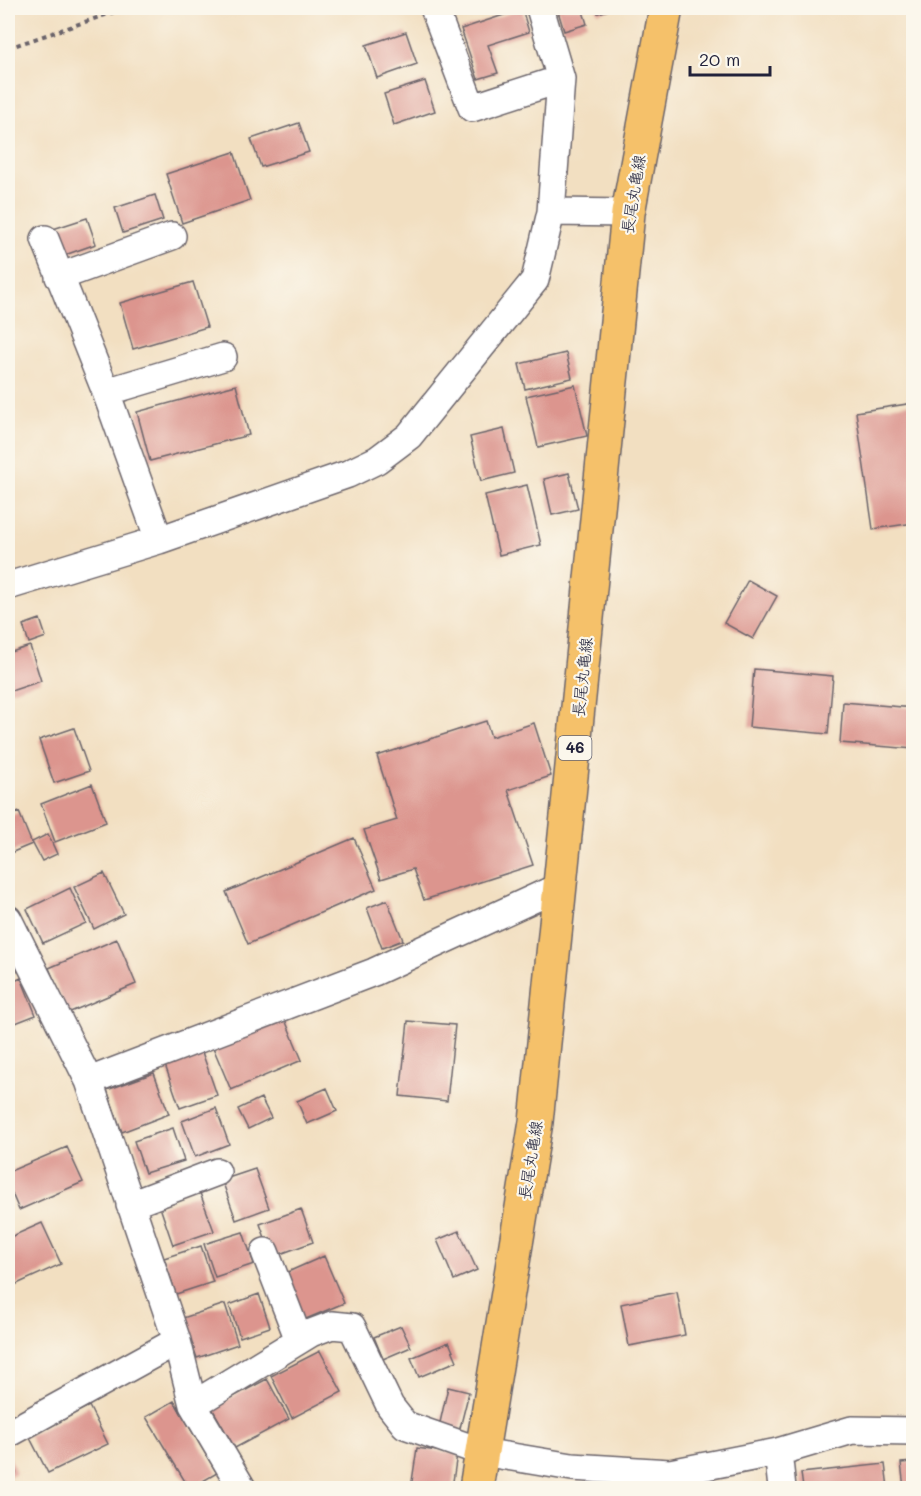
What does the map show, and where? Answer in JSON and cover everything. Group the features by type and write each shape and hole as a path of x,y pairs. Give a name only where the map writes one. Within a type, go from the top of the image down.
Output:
{"main road":[{"name":"長尾丸亀線","path":"476,1488 536,1122 628,213 666,8"}],"street":[{"path":"434,8 472,108 561,79"},
{"path":"8,586 159,540 348,474 376,460 409,436 535,280 551,212 561,79 540,8"},
{"path":"551,212 628,213"},
{"path":"60,277 172,236"},
{"path":"45,239 105,392 159,540"},
{"path":"105,392 223,357"},
{"path":"89,1081 374,972 561,886"},
{"path":"8,919 18,966 89,1081 177,1341 193,1405 242,1488"},
{"path":"130,1205 217,1172"},
{"path":"265,1252 299,1340"},
{"path":"193,1405 299,1340 332,1325 352,1327 390,1406 405,1425 482,1452 572,1467 670,1473 778,1452 852,1430 914,1431"},
{"path":"8,1434 177,1341"},
{"path":"778,1452 782,1488"}],"path":[{"path":"8,48 126,8"}],"building":[{"path":"557,8 582,8 587,24 564,31"},
{"path":"596,8 616,8 598,13"},
{"path":"522,9 529,32 488,45 498,73 478,79 461,29"},
{"path":"406,32 417,64 377,78 366,45"},
{"path":"425,81 435,111 394,125 384,94"},
{"path":"299,123 309,152 261,167 251,139"},
{"path":"234,152 250,200 182,223 166,174"},
{"path":"155,195 163,220 123,233 115,208"},
{"path":"87,218 96,244 62,256 53,229"},
{"path":"193,282 207,327 133,349 120,303"},
{"path":"566,353 572,378 525,389 519,364"},
{"path":"236,385 249,435 150,461 137,412"},
{"path":"575,385 587,436 538,447 526,396"},
{"path":"914,403 914,523 873,529 856,412"},
{"path":"504,429 514,473 481,481 470,437"},
{"path":"569,473 578,509 552,515 544,479"},
{"path":"527,485 541,545 499,555 485,495"},
{"path":"748,580 777,596 753,639 724,623"},
{"path":"40,619 46,637 29,643 23,625"},
{"path":"30,646 41,681 8,692 8,653"},
{"path":"754,669 833,676 828,734 749,727"},
{"path":"843,702 914,708 914,749 840,743"},
{"path":"486,721 491,737 534,723 551,776 508,790 533,865 424,900 413,869 381,879 364,830 397,820 377,756"},
{"path":"74,728 89,771 54,783 39,740"},
{"path":"92,784 106,822 55,842 41,804"},
{"path":"19,812 32,844 8,854 8,817"},
{"path":"48,834 57,854 42,861 32,842"},
{"path":"354,838 376,889 248,944 226,892"},
{"path":"104,873 124,914 94,929 74,887"},
{"path":"70,888 86,923 43,943 27,909"},
{"path":"387,900 403,940 382,948 367,908"},
{"path":"117,939 136,984 68,1013 49,968"},
{"path":"21,978 36,1015 8,1026 8,984"},
{"path":"283,1015 302,1060 231,1090 212,1045"},
{"path":"408,1021 455,1025 447,1101 400,1096"},
{"path":"202,1052 217,1095 180,1108 165,1065"},
{"path":"154,1073 169,1114 122,1132 107,1090"},
{"path":"327,1088 337,1111 307,1124 297,1101"},
{"path":"261,1098 271,1118 248,1129 238,1109"},
{"path":"216,1108 229,1144 195,1157 182,1121"},
{"path":"173,1128 184,1161 145,1173 134,1141"},
{"path":"67,1147 83,1182 19,1210 8,1184 8,1172"},
{"path":"255,1169 269,1208 236,1220 222,1180"},
{"path":"200,1193 214,1231 173,1245 160,1207"},
{"path":"301,1209 313,1242 272,1257 260,1224"},
{"path":"42,1223 61,1264 8,1288 8,1238"},
{"path":"459,1231 477,1270 454,1280 437,1240"},
{"path":"243,1232 254,1264 215,1277 204,1244"},
{"path":"201,1246 213,1282 176,1294 164,1258"},
{"path":"324,1256 344,1303 301,1321 281,1275"},
{"path":"677,1292 685,1335 629,1346 621,1304"},
{"path":"259,1294 270,1327 240,1337 229,1305"},
{"path":"225,1304 238,1344 197,1358 183,1318"},
{"path":"401,1326 411,1347 383,1359 374,1337"},
{"path":"449,1342 457,1361 419,1377 411,1358"},
{"path":"320,1351 342,1392 292,1418 271,1376"},
{"path":"267,1379 289,1419 235,1448 212,1408"},
{"path":"448,1387 469,1392 459,1432 439,1427"},
{"path":"174,1401 217,1473 191,1488 146,1417"},
{"path":"89,1406 108,1444 48,1473 29,1436"},
{"path":"417,1448 457,1454 452,1488 411,1488"},
{"path":"8,1452 16,1473 8,1477"},
{"path":"914,1462 914,1488 904,1488 901,1463"},
{"path":"885,1464 888,1488 803,1488 801,1473"}]}
